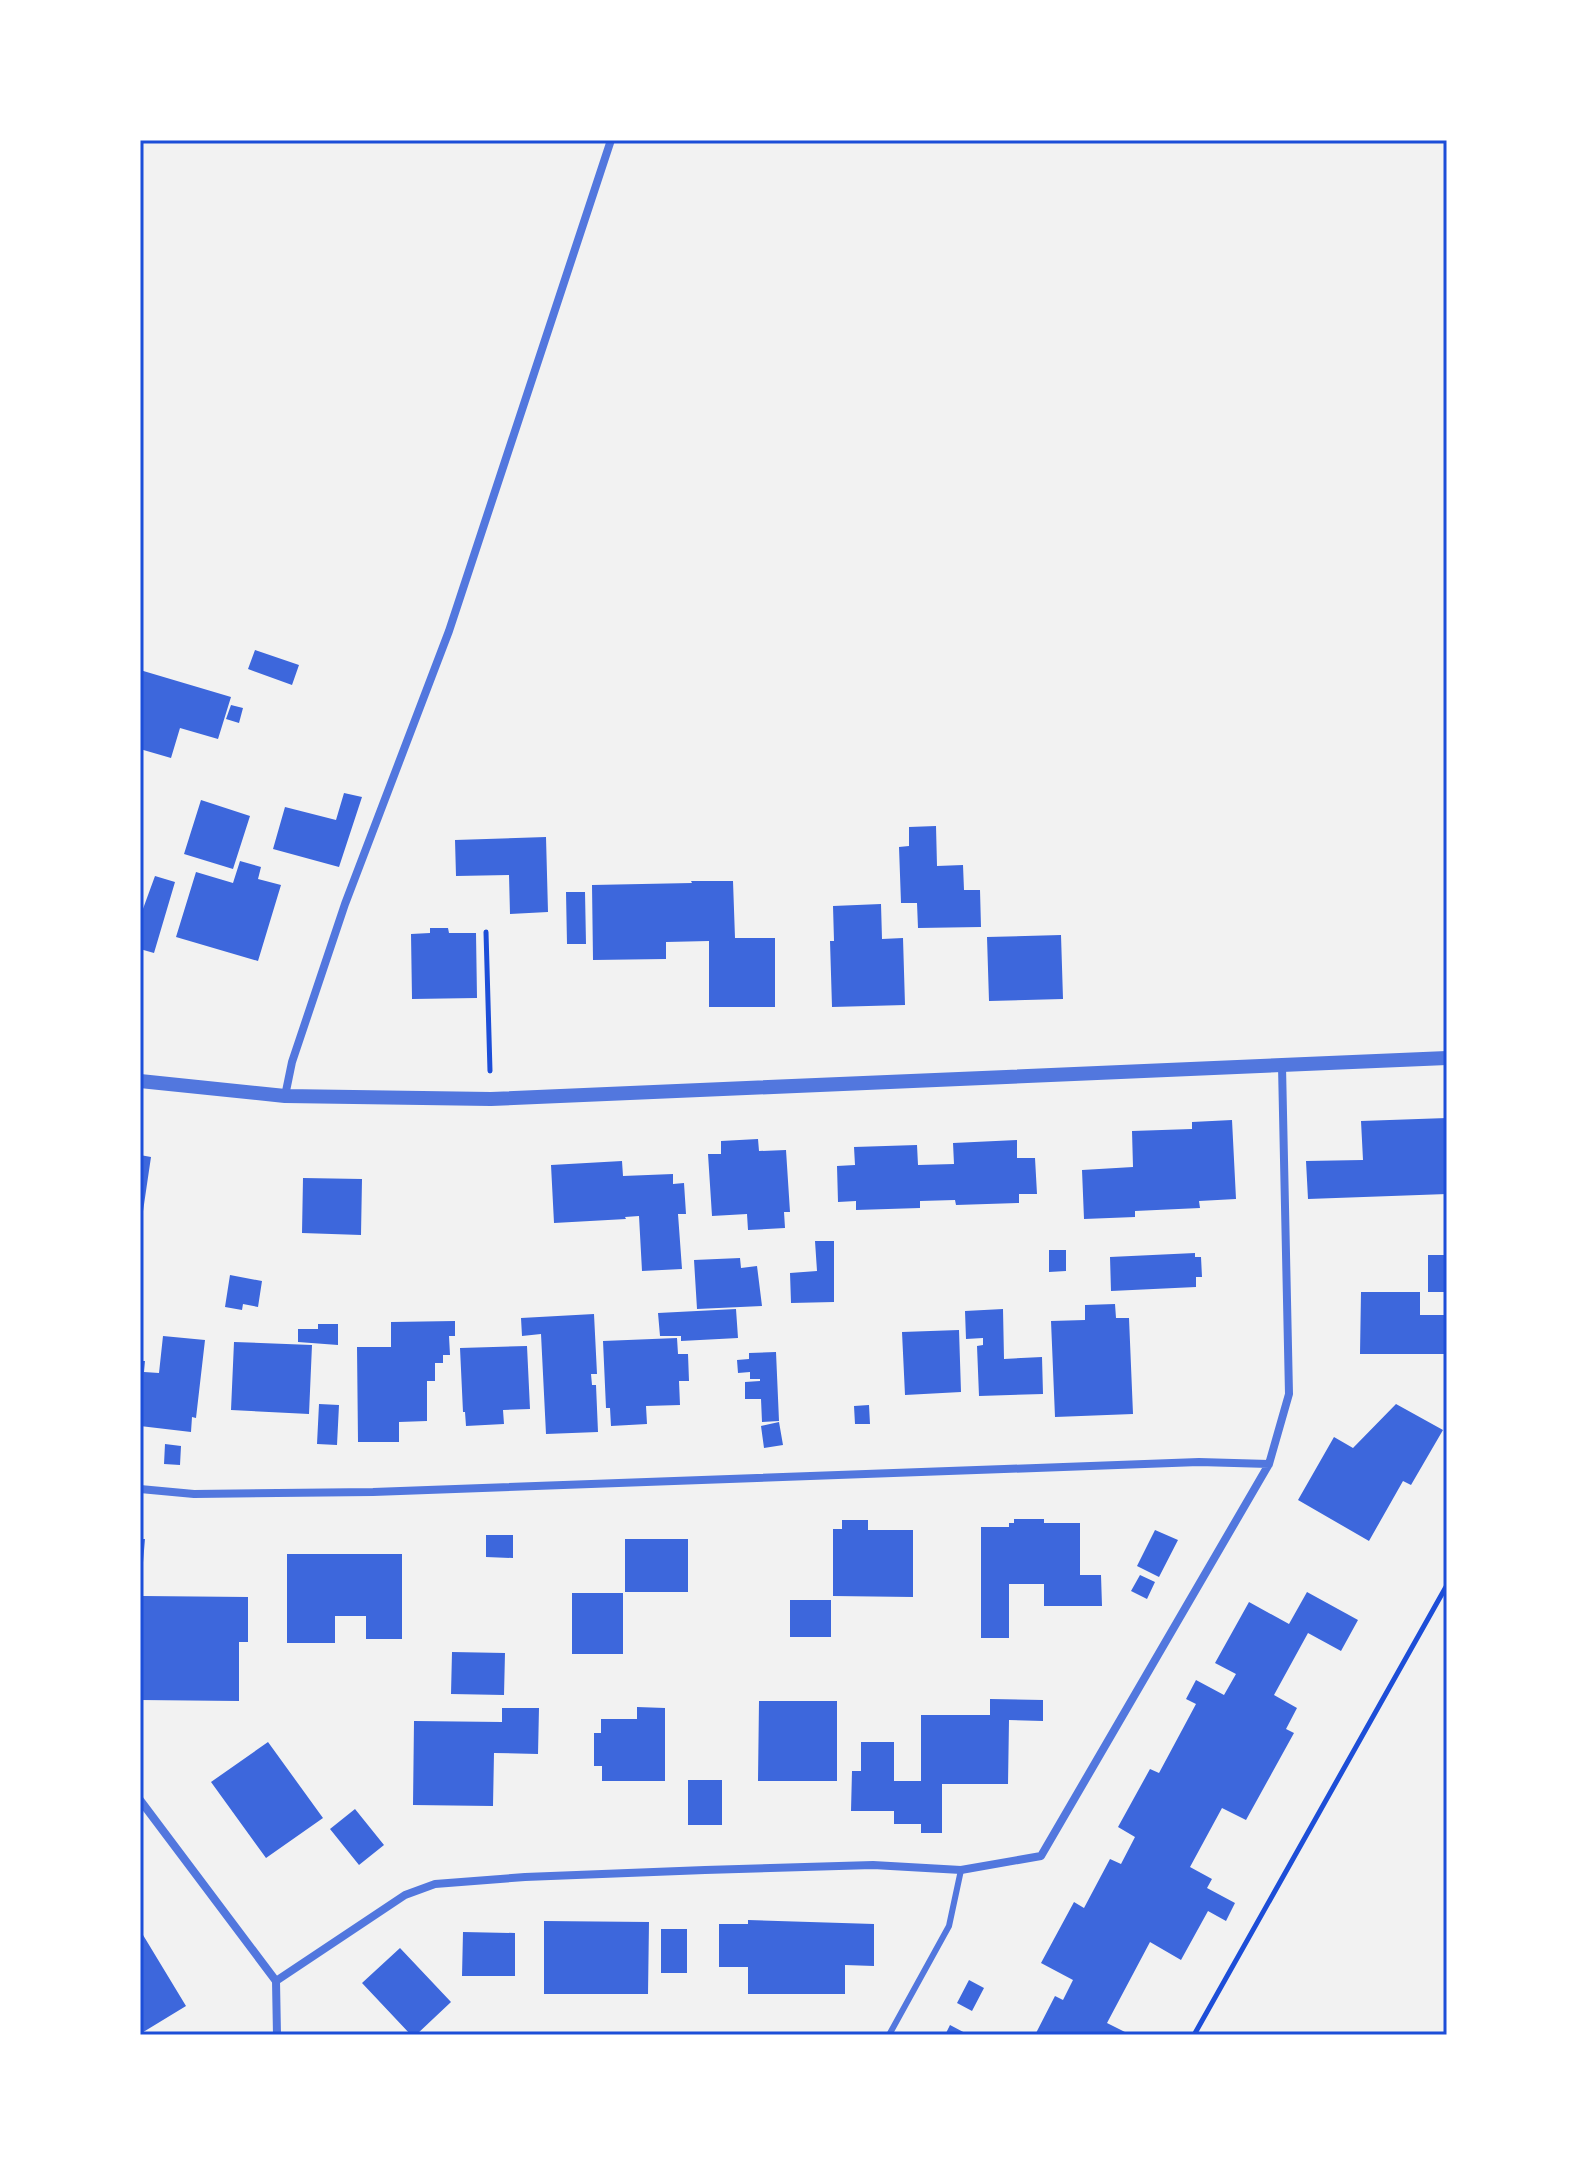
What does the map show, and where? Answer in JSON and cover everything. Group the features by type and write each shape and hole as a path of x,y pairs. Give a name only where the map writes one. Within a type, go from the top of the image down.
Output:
{"street":[{"path":"285,1096 292,1062 345,904 449,631 611,140"},
{"path":"140,1081 285,1096 491,1099 1447,1058"},
{"path":"276,1981 405,1895 435,1884 525,1877 873,1865 961,1870 1041,1856 1269,1464 1289,1394 1282,1066"},
{"path":"140,1489 194,1494 373,1492 1199,1462 1269,1464"},
{"path":"140,1800 276,1981 277,2035"}],"lane":[{"path":"889,2035 949,1926 961,1870"}],"path":[{"path":"486,932 491,1099"},
{"path":"1194,2035 1447,1585"}],"building":[{"path":"255,650 299,665 292,685 248,669"},
{"path":"140,670 231,697 218,739 180,728 171,758 140,749"},
{"path":"231,705 243,708 239,723 226,719"},
{"path":"344,793 362,797 339,867 273,849 285,807 336,820"},
{"path":"201,800 250,816 233,869 184,854"},
{"path":"936,826 937,866 963,865 964,890 980,890 981,927 918,928 917,903 901,903 899,847 909,846 909,827"},
{"path":"546,837 548,912 510,914 509,875 456,876 455,840"},
{"path":"240,861 261,867 258,879 281,885 258,961 176,937 196,872 233,883"},
{"path":"155,876 175,882 154,953 140,949 140,917"},
{"path":"733,881 735,938 775,938 775,1007 709,1007 709,941 666,942 666,959 593,960 592,885"},
{"path":"566,892 585,892 586,944 567,944"},
{"path":"881,904 882,939 903,938 905,1005 832,1007 830,941 834,941 833,906"},
{"path":"430,928 448,928 449,933 476,933 477,998 412,999 411,934 430,933"},
{"path":"1061,935 1063,999 989,1001 987,937"},
{"path":"1447,1118 1447,1194 1308,1199 1306,1161 1363,1160 1361,1121"},
{"path":"1232,1120 1236,1199 1199,1201 1200,1208 1135,1211 1135,1217 1084,1219 1082,1170 1133,1167 1132,1131 1192,1129 1192,1122"},
{"path":"758,1139 759,1151 786,1150 790,1212 784,1212 785,1228 748,1230 747,1214 712,1216 708,1154 721,1154 721,1141"},
{"path":"1017,1140 1017,1158 1035,1158 1037,1194 1019,1194 1019,1203 956,1205 955,1200 920,1201 920,1208 856,1210 856,1201 838,1202 837,1166 855,1165 854,1147 917,1145 918,1165 954,1164 953,1143"},
{"path":"140,1155 151,1157 142,1218 140,1218"},
{"path":"622,1161 623,1176 673,1174 673,1184 684,1183 686,1214 678,1214 682,1269 642,1271 639,1216 554,1223 551,1165"},
{"path":"303,1178 362,1179 361,1235 302,1233"},
{"path":"815,1241 834,1241 834,1302 791,1303 790,1273 817,1271"},
{"path":"1049,1250 1066,1250 1066,1271 1049,1272"},
{"path":"1195,1253 1195,1257 1201,1257 1202,1277 1196,1277 1196,1287 1111,1291 1110,1257"},
{"path":"1428,1255 1447,1255 1447,1292 1428,1292"},
{"path":"740,1258 741,1268 757,1266 762,1306 697,1309 694,1260"},
{"path":"230,1275 262,1281 258,1307 243,1304 242,1310 225,1307"},
{"path":"1361,1292 1420,1292 1420,1315 1447,1315 1447,1354 1360,1354"},
{"path":"1115,1304 1116,1318 1129,1318 1133,1414 1055,1417 1051,1321 1085,1320 1085,1305"},
{"path":"736,1309 738,1338 681,1341 681,1336 660,1336 658,1313"},
{"path":"1003,1309 1004,1359 1042,1357 1043,1394 979,1396 977,1346 983,1345 983,1338 966,1339 965,1311"},
{"path":"594,1314 597,1374 591,1374 592,1385 596,1385 598,1432 546,1434 541,1334 522,1336 521,1318"},
{"path":"455,1321 455,1336 449,1336 450,1355 443,1355 443,1363 435,1363 435,1381 427,1381 427,1421 399,1422 399,1442 358,1442 357,1347 391,1347 391,1322"},
{"path":"318,1324 338,1324 338,1345 298,1342 298,1329 318,1329"},
{"path":"959,1330 961,1392 905,1395 902,1332"},
{"path":"163,1336 205,1340 196,1418 192,1417 191,1432 140,1426 140,1361 145,1361 144,1372 159,1373"},
{"path":"677,1338 678,1354 688,1354 689,1381 679,1381 680,1405 646,1406 647,1424 611,1426 610,1408 606,1408 603,1341"},
{"path":"234,1342 312,1345 309,1414 231,1410"},
{"path":"527,1346 530,1409 503,1410 504,1424 466,1426 460,1348"},
{"path":"776,1352 779,1421 762,1422 761,1399 745,1399 745,1382 760,1379 750,1379 750,1372 738,1373 737,1360 749,1359 749,1353"},
{"path":"319,1404 339,1405 337,1445 317,1444"},
{"path":"1396,1404 1443,1430 1411,1485 1403,1481 1369,1541 1298,1500 1334,1437 1353,1448"},
{"path":"869,1405 870,1424 855,1424 854,1406"},
{"path":"779,1422 783,1445 764,1448 761,1426"},
{"path":"165,1444 181,1446 180,1465 164,1464"},
{"path":"1014,1519 1080,1523 1080,1575 1101,1575 1102,1606 1044,1606 1044,1584 1009,1584 1009,1638 981,1638 981,1527 1009,1527"},
{"path":"842,1520 868,1520 868,1530 913,1530 913,1597 833,1596 833,1529 842,1529"},
{"path":"1155,1530 1178,1540 1159,1577 1137,1566"},
{"path":"486,1535 513,1535 513,1558 486,1557"},
{"path":"140,1539 145,1539 142,1574 140,1573"},
{"path":"625,1539 688,1539 688,1592 625,1592"},
{"path":"287,1554 402,1554 402,1639 366,1639 366,1616 335,1616 335,1643 287,1643"},
{"path":"1140,1575 1155,1582 1147,1599 1131,1591"},
{"path":"1307,1592 1358,1620 1341,1651 1308,1633 1274,1695 1297,1708 1286,1729 1294,1733 1246,1820 1222,1808 1190,1867 1212,1879 1207,1888 1235,1903 1226,1921 1208,1911 1181,1960 1150,1942 1107,2023 1131,2035 1035,2035 1055,1996 1063,2000 1073,1980 1041,1963 1074,1902 1084,1908 1110,1859 1121,1864 1135,1837 1118,1827 1150,1769 1159,1773 1196,1704 1186,1699 1196,1680 1224,1695 1236,1674 1215,1663 1249,1602 1289,1624"},
{"path":"572,1593 623,1593 623,1654 572,1654"},
{"path":"143,1596 248,1597 248,1642 239,1642 239,1701 140,1700"},
{"path":"790,1600 831,1600 831,1637 790,1637"},
{"path":"452,1652 505,1653 504,1695 451,1694"},
{"path":"990,1699 1043,1700 1043,1721 1009,1720 1008,1784 942,1784 942,1833 921,1833 921,1824 894,1824 894,1811 851,1811 852,1771 861,1771 861,1742 894,1742 894,1781 921,1781 921,1715 990,1715"},
{"path":"759,1701 837,1701 837,1781 758,1781"},
{"path":"637,1707 665,1708 665,1781 602,1781 602,1766 594,1766 594,1733 601,1733 601,1719 637,1719"},
{"path":"502,1708 539,1708 538,1754 494,1753 493,1806 413,1805 414,1721 502,1722"},
{"path":"268,1742 323,1818 266,1858 211,1782"},
{"path":"688,1780 722,1780 722,1825 688,1825"},
{"path":"355,1809 384,1845 359,1865 330,1829"},
{"path":"748,1920 874,1924 874,1966 845,1965 845,1994 748,1994 748,1967 719,1967 719,1924 748,1924"},
{"path":"544,1921 649,1922 648,1994 544,1994"},
{"path":"661,1929 687,1929 687,1973 661,1973"},
{"path":"140,1930 186,2006 140,2034"},
{"path":"463,1932 515,1933 515,1976 462,1976"},
{"path":"400,1948 451,2002 416,2035 411,2035 362,1983"},
{"path":"969,1980 984,1988 972,2011 957,2003"},
{"path":"950,2025 969,2035 945,2035"}]}
